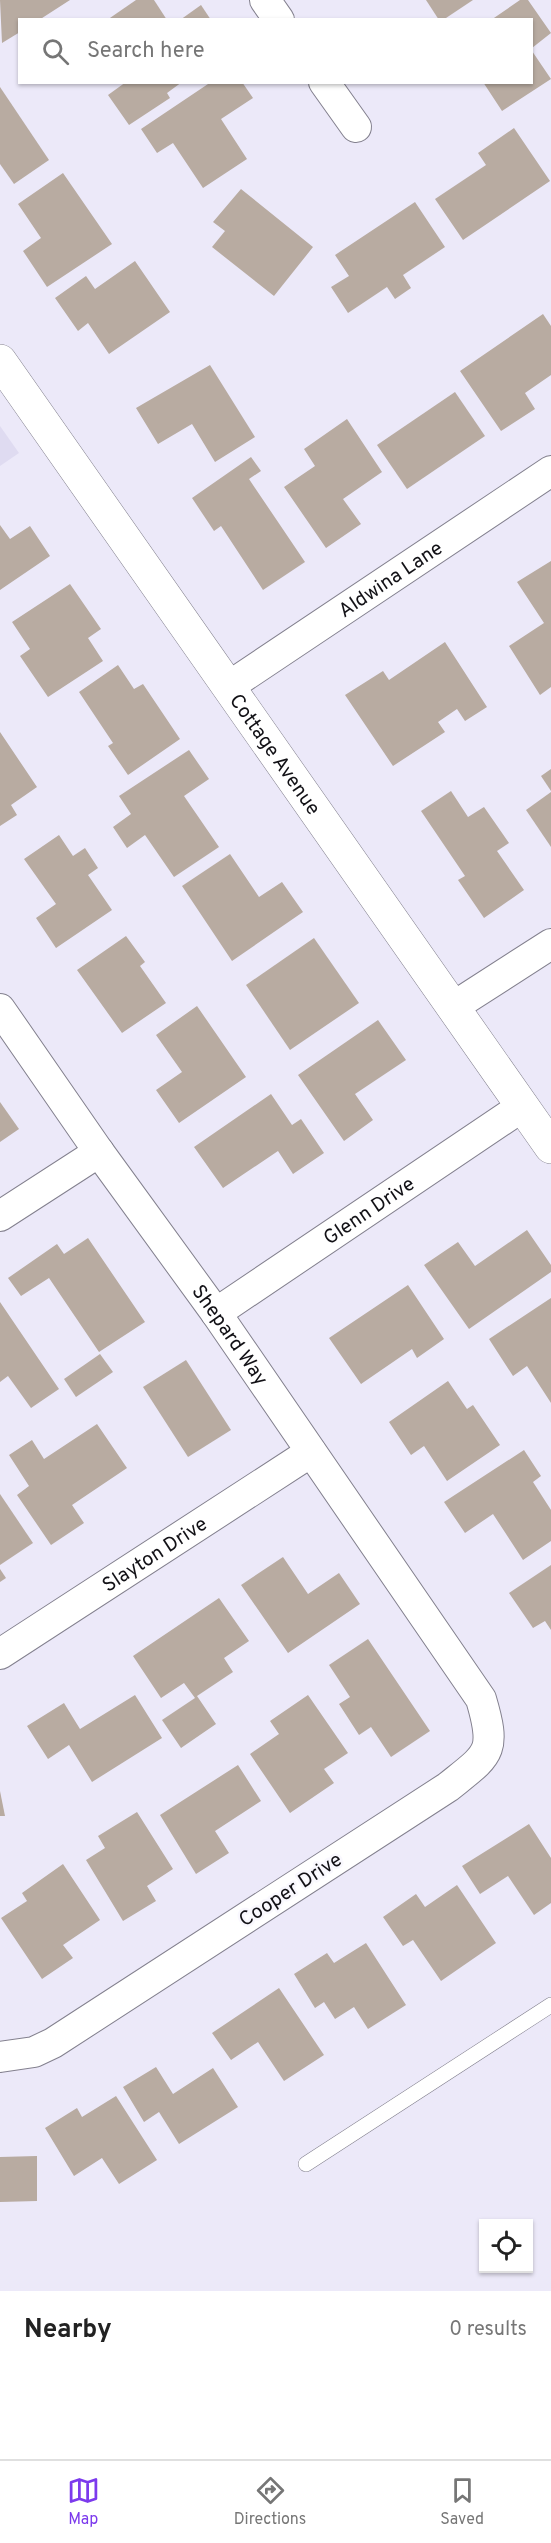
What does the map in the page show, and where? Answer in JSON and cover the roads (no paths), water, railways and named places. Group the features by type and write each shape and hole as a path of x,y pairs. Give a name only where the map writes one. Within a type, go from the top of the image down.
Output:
{"street":[{"path":"265,0 278,18"},
{"path":"325,84 356,127"},
{"name":"Cottage Avenue","path":"0,361 551,1147"},
{"name":"Aldwina Lane","path":"228,687 551,471"},
{"path":"453,1007 551,944"},
{"name":"Shepard Way","path":"0,1009 99,1152 216,1314 456,1663"},
{"name":"Glenn Drive","path":"216,1314 523,1106"},
{"path":"0,1216 99,1152"},
{"name":"Slayton Drive","path":"0,1654 310,1452"},
{"name":"Cooper Drive","path":"0,2057 34,2052 53,2043 448,1787 482,1759 489,1742 490,1727 482,1699 456,1663"}],"lane":[{"path":"306,2164 551,2005"}]}
